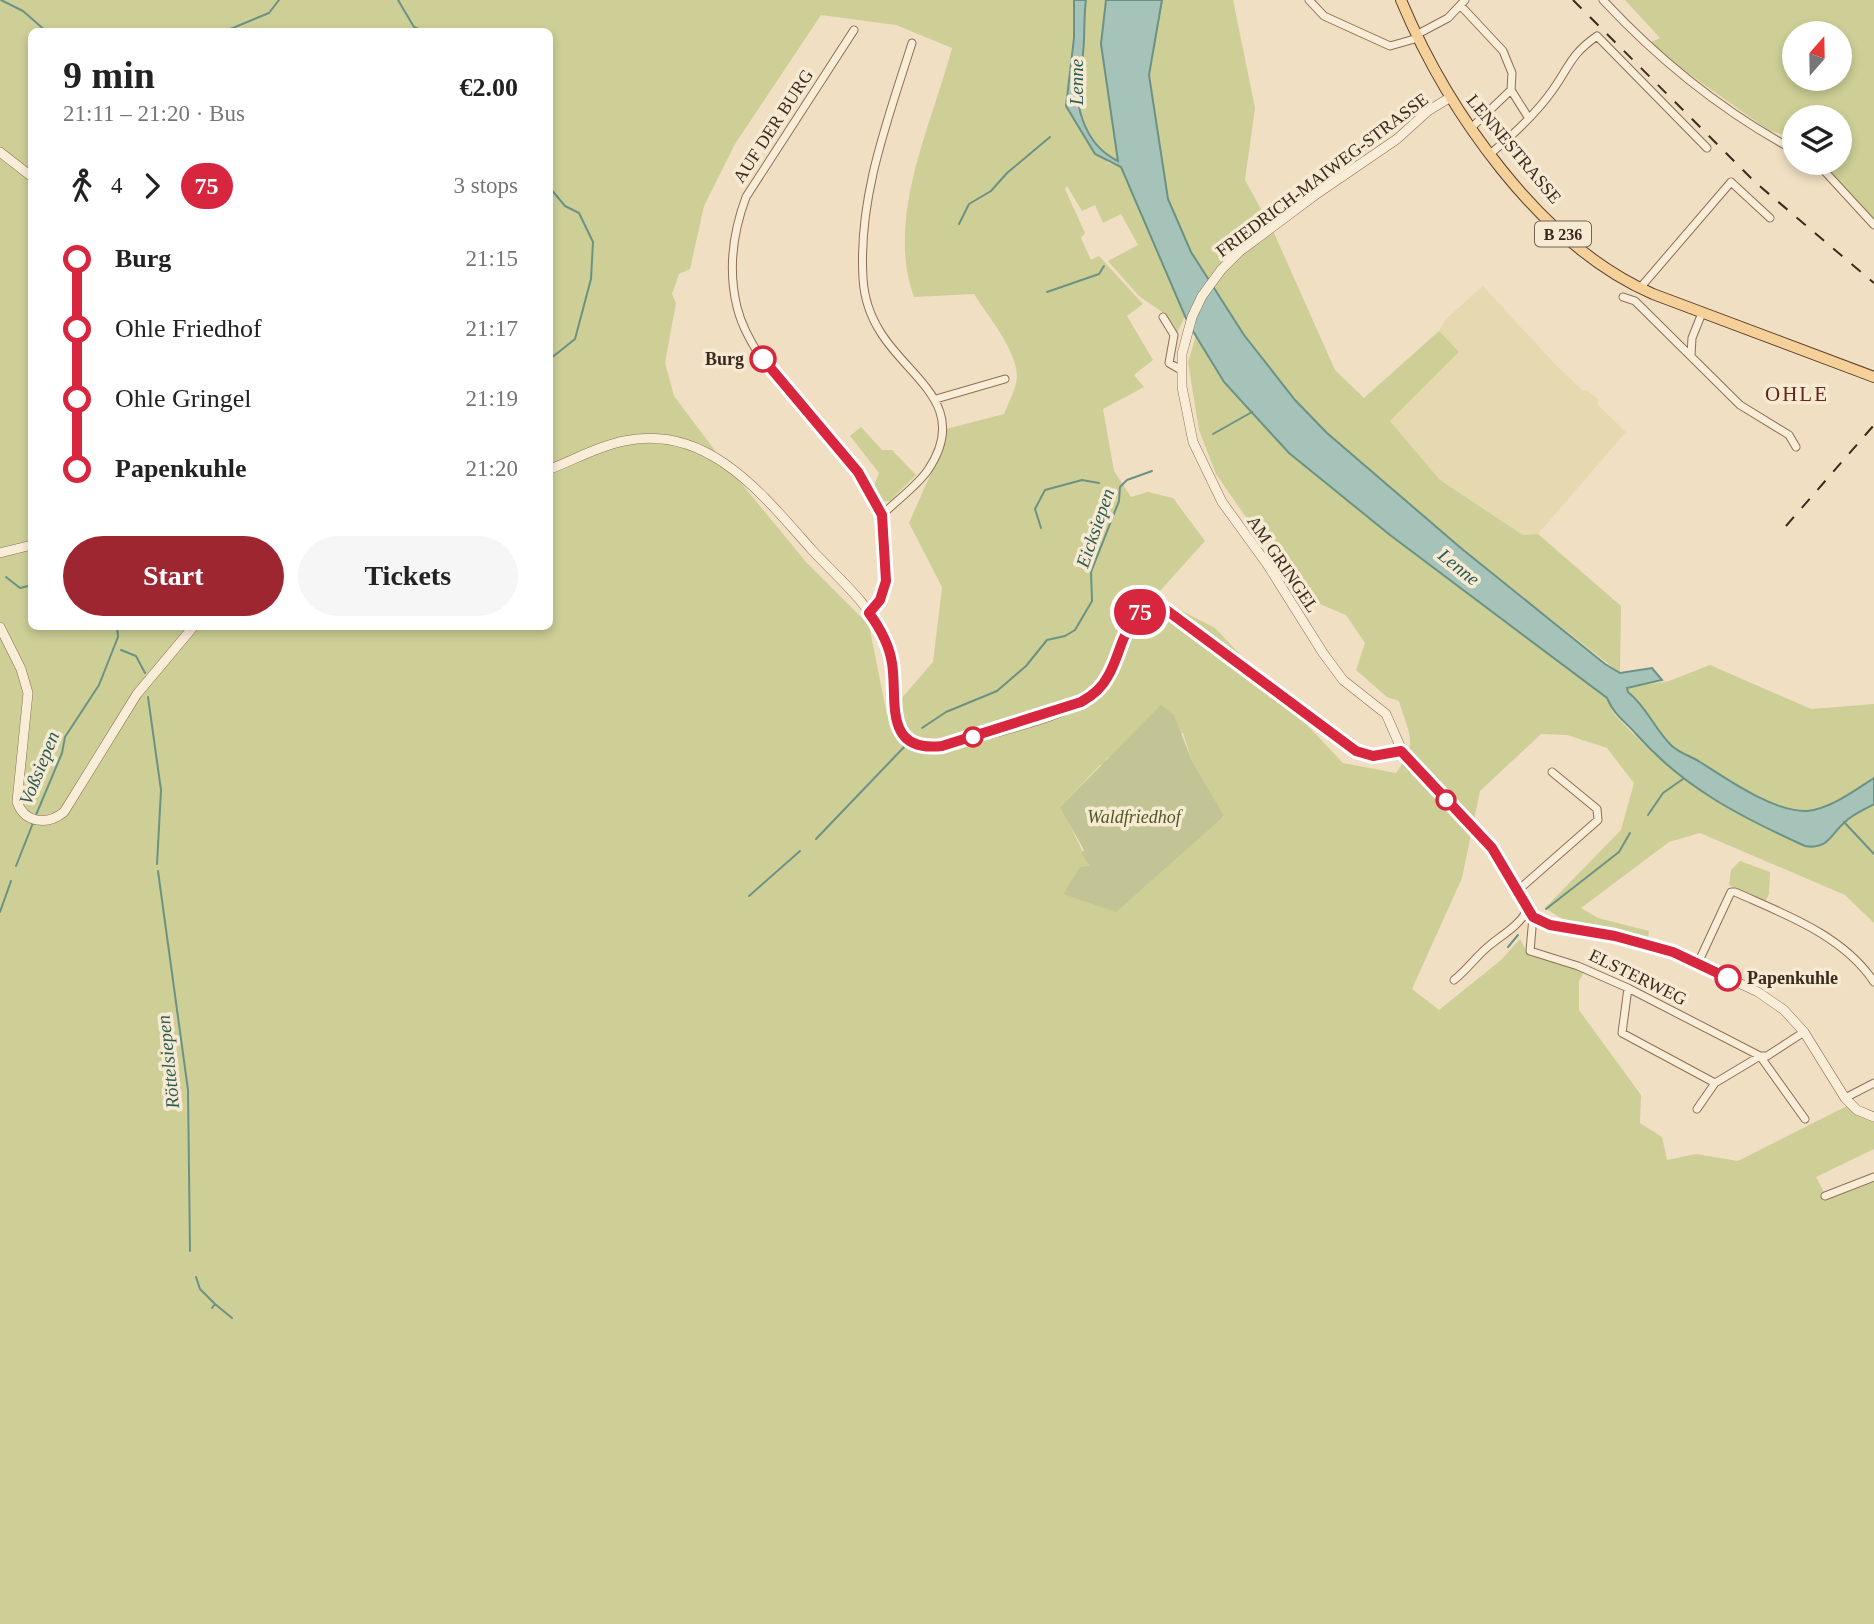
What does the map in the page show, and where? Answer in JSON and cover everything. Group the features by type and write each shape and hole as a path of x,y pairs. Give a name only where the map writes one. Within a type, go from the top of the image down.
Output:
{"main road":[{"name":"LENNESTRASSE","path":"1401,0 1449,98 1470,129 1572,242 1605,268 1640,288 1874,377"}],"street":[{"path":"1309,0 1324,16 1390,47 1417,37 1448,19 1463,3 1503,51 1512,73 1511,90 1528,117"},
{"path":"1603,0 1647,47 1688,80 1782,142"},
{"name":"AUF DER BURG","path":"854,30 746,197 735,227 733,258 737,309 752,341 772,371 858,472 882,515 886,581 880,600 869,613"},
{"path":"1490,154 1520,128 1553,89 1570,58 1597,36 1707,148"},
{"path":"882,515 928,470 942,440 936,399 925,382 882,335 869,310 863,278 864,229 871,179 912,43"},
{"path":"1470,129 1511,90"},
{"name":"FRIEDRICH-MAIWEG-STRASSE","path":"1181,370 1182,354 1192,317 1202,296 1239,252 1349,170 1397,139 1428,111 1449,98"},
{"path":"0,152 28,174"},
{"path":"1828,175 1874,225"},
{"path":"1640,288 1731,182 1770,218"},
{"path":"1623,297 1635,301 1741,405 1789,435 1796,447"},
{"path":"1691,355 1692,338 1702,313"},
{"path":"1163,317 1174,335 1169,363 1181,370"},
{"name":"AM GRINGEL","path":"1181,370 1185,411 1193,442 1222,502 1343,680 1386,714 1401,751"},
{"path":"936,399 1005,379"},
{"path":"553,468 620,442 642,439 682,444 712,455 751,484 869,613 890,652 893,710 898,726 907,738 924,746 956,743 1081,702 1094,694 1109,676 1134,617 1141,611 1165,609 1356,751 1373,756 1401,751 1492,848 1530,914 1550,925 1644,943 1698,962 1758,992 1784,1010 1804,1032 1845,1098 1857,1110 1874,1117"},
{"path":"0,553 28,546"},
{"path":"0,627 29,693 16,793 18,807 30,818 41,822 53,820 64,812 137,694 191,630"},
{"path":"1516,892 1598,820 1597,809 1552,772"},
{"path":"1698,962 1731,892 1735,892 1805,924 1841,947 1874,982"},
{"path":"1454,980 1475,963 1488,947 1530,914"},
{"name":"ELSTERWEG","path":"1530,914 1530,951 1578,965 1760,1056"},
{"path":"1628,988 1622,1033 1715,1083"},
{"path":"1697,1109 1715,1083 1760,1056 1767,1056 1804,1032"},
{"path":"1760,1056 1805,1119"},
{"path":"1845,1098 1874,1083"},
{"path":"1825,1196 1874,1177"}],"shaded area":[{"path":"1483,286 1554,363 1583,391 1587,390 1599,400 1597,404 1626,432 1538,534 1523,535 1440,480 1390,421 1458,353 1439,331 1446,319"}],"green space":[{"path":"0,0 1079,0 1066,106 1108,163 1121,167 1185,316 1177,333 1165,314 1139,296 1108,261 1138,245 1121,214 1103,223 1095,205 1082,211 1067,186 1065,189 1085,233 1081,238 1091,260 1099,256 1143,304 1127,316 1153,360 1134,375 1144,387 1103,409 1114,471 1131,497 1148,492 1173,498 1205,541 1150,602 1163,601 1215,628 1343,763 1396,773 1408,753 1409,731 1399,701 1387,697 1356,670 1365,643 1346,615 1315,602 1284,572 1216,474 1199,430 1188,362 1196,336 1224,382 1289,453 1390,535 1607,698 1614,714 1652,753 1770,830 1817,848 1832,837 1847,819 1874,804 1874,923 1845,895 1700,833 1669,842 1581,908 1598,918 1649,931 1648,938 1564,920 1545,908 1621,830 1634,783 1607,748 1567,735 1541,734 1480,791 1462,878 1412,989 1439,1010 1501,960 1520,939 1527,952 1584,972 1579,981 1579,1010 1641,1095 1640,1123 1662,1137 1667,1160 1696,1154 1738,1161 1847,1106 1874,1120 1874,1149 1816,1177 1827,1198 1874,1181 1874,1624 0,1624","holes":["821,15 896,25 952,48 924,139 908,204 906,267 914,297 974,294 1009,349 1017,373 1004,414 946,429 943,446 909,523 942,587 933,662 887,715 869,625 806,562 722,460 674,396 665,363 676,303 672,294 679,274 690,269 704,206 735,144","1183,733 1192,761 1224,817 1064,894 1090,867 1061,806 1100,765 1105,765 1107,758"]},
{"path":"1086,0 1106,0 1101,44 1119,162 1100,148 1092,138 1077,105 1076,80 1081,63"},
{"path":"1162,0 1233,0 1255,108 1245,180 1274,233 1335,370 1364,398 1439,331 1459,352 1390,421 1440,480 1523,535 1538,534 1621,606 1620,673 1462,549 1327,433 1295,400 1244,335 1191,252 1168,199 1149,75"},
{"path":"1625,0 1874,0 1874,219 1832,175 1852,175 1852,105 1782,105 1782,135 1768,130 1647,44 1660,38"},
{"path":"861,427 882,450 892,450 916,475 890,501 879,501 873,488 879,473 850,436"},
{"path":"1710,665 1811,709 1874,704 1874,778 1825,807 1807,811 1794,810 1751,794 1673,747 1627,688 1669,681"},
{"name":"Waldfriedhof","path":"1161,705 1174,715 1192,761 1224,816 1116,912 1063,894 1080,867 1090,866 1081,853 1084,850 1060,807"},
{"path":"1740,861 1770,872 1769,894 1765,902 1729,885 1731,870"}],"water":[{"name":"Lenne","path":"1074,0 1086,0 1083,50 1078,78 1079,106 1088,132 1096,144 1118,161 1101,44 1106,0 1162,0 1149,75 1168,199 1191,252 1244,335 1295,400 1327,433 1462,549 1605,664 1620,673 1652,668 1662,680 1627,688 1628,692 1675,749 1751,793 1794,810 1807,811 1825,807 1874,778 1874,804 1848,819 1824,844 1813,847 1781,835 1715,800 1655,754 1616,713 1607,698 1390,535 1289,453 1224,382 1188,323 1121,167 1095,154 1066,106 1074,38"}],"waterway":[{"path":"1,0 23,11 42,28"},
{"path":"233,28 269,13 279,0"},
{"path":"398,0 416,28"},
{"path":"959,224 969,204 991,191 1007,173 1050,137"},
{"path":"553,192 565,206 579,213 593,242 591,279 575,339 553,357"},
{"path":"1047,292 1099,274 1104,266"},
{"name":"Eicksiepen","path":"1213,434 1252,412"},
{"name":"Eicksiepen","path":"922,728 946,712 997,691 1026,666 1047,640 1065,636 1075,630 1092,601 1091,572 1119,501 1120,487 1127,480 1152,471"},
{"path":"1041,528 1035,509 1045,490 1082,480 1099,483"},
{"path":"6,577 20,588 28,586"},
{"name":"Voßsiepen","path":"36,815 62,753 65,737 99,685 118,637 117,630"},
{"name":"Röttelsiepen","path":"121,650 136,656 145,673"},
{"name":"Röttelsiepen","path":"148,697 161,790 157,864"},
{"name":"Eicksiepen","path":"816,839 906,745"},
{"path":"1648,815 1663,793 1683,779"},
{"path":"1844,822 1874,854"},
{"name":"Voßsiepen","path":"16,866 33,823"},
{"path":"1546,909 1619,852 1630,833"},
{"name":"Eicksiepen","path":"749,896 800,851"},
{"name":"Röttelsiepen","path":"158,871 188,1090 190,1251"},
{"name":"Voßsiepen","path":"0,912 11,881"},
{"path":"1508,947 1518,935"},
{"name":"Röttelsiepen","path":"196,1277 200,1289 215,1304 212,1308"},
{"path":"215,1304 232,1318"}],"railway":[{"path":"1573,0 1756,183 1874,283"},
{"path":"1786,526 1874,425"}],"bus line":[{"name":"75","path":"763,359 858,472 882,515 886,581 880,600 869,613 890,652 895,720 902,733 913,742 936,747 956,743 1081,702 1094,694 1109,676 1134,617 1146,609 1165,609 1356,751 1373,756 1401,751 1408,762 1492,848 1533,917 1550,925 1615,936 1673,952 1728,978"}],"place":[{"name":"Burg","path":"763,359"},
{"name":"Papenkuhle","path":"1728,978"}],"district":[{"name":"OHLE","path":"1797,394"}]}
